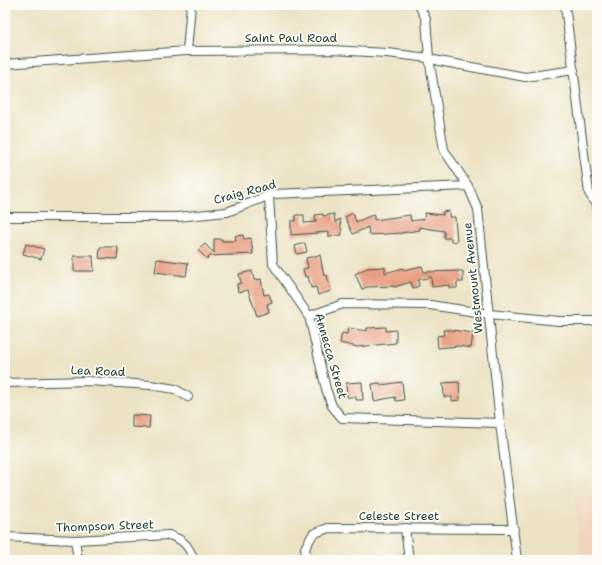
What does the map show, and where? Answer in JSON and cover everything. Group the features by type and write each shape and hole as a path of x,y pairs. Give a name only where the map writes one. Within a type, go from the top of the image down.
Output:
{"street":[{"path":"187,51 191,5"},
{"name":"Westmount Avenue","path":"419,5 426,19 429,58 444,150 468,186 478,209 500,423 517,560"},
{"path":"565,5 589,193 597,207"},
{"name":"Saint Paul Road","path":"5,64 187,51 331,50 387,53 429,58 525,77 574,70"},
{"name":"Craig Road","path":"5,217 177,217 227,212 270,196 468,186"},
{"name":"Annecca Street","path":"270,196 273,264 309,316 326,389 332,406 342,418 500,423"},
{"path":"309,316 343,304 430,305 489,314 559,321 597,322"},
{"name":"Lea Road","path":"5,383 89,381 150,385 175,390 188,397"},
{"name":"Celeste Street","path":"307,560 305,548 313,534 328,528 514,529"},
{"path":"405,528 409,560"},
{"name":"Thompson Street","path":"5,537 75,540 169,535 181,539 190,550 194,560"},
{"path":"75,540 78,560"}],"shaded area":[{"path":"575,497 597,497 597,560 580,560"}],"building":[{"path":"449,211 449,217 455,217 457,241 451,242 451,238 444,238 444,231 419,227 420,230 369,235 368,227 353,234 345,217 353,213 356,222 374,215 374,220 410,215 411,221 424,219 425,213 443,215 442,212"},
{"path":"323,214 323,216 334,214 335,222 340,219 342,235 329,237 329,232 291,235 291,221 296,221 296,215 304,215 304,223 316,222 315,215"},
{"path":"243,235 244,239 251,238 253,254 210,256 207,259 198,250 205,244 214,253 214,239 222,239 222,241 236,241 235,236"},
{"path":"305,243 307,252 297,254 295,246"},
{"path":"26,244 44,249 41,259 23,254"},
{"path":"100,247 118,247 117,259 99,258"},
{"path":"320,255 324,276 327,275 331,291 318,295 316,287 311,288 308,276 305,277 303,269 308,268 306,258"},
{"path":"74,256 93,256 94,271 74,271"},
{"path":"157,259 188,263 186,276 155,272"},
{"path":"422,266 424,272 463,271 463,282 457,282 457,288 449,288 449,285 432,287 431,277 418,280 419,286 413,288 411,282 394,287 367,287 362,289 355,274 367,268 385,267 385,273 403,268 404,270"},
{"path":"252,271 254,280 261,279 264,295 269,294 272,302 267,304 269,312 257,316 248,290 238,292 237,284 241,283 239,274"},
{"path":"386,327 386,331 396,330 396,343 357,347 340,343 342,333 347,334 348,328 367,331 367,328"},
{"path":"443,330 473,333 471,348 458,346 438,348 437,336 444,335"},
{"path":"362,382 363,400 356,400 356,397 347,397 346,383"},
{"path":"402,382 404,400 396,401 395,397 374,401 372,384 380,383 381,385"},
{"path":"459,382 460,400 452,401 452,397 444,397 443,383"},
{"path":"132,415 150,416 149,428 132,427"}]}
